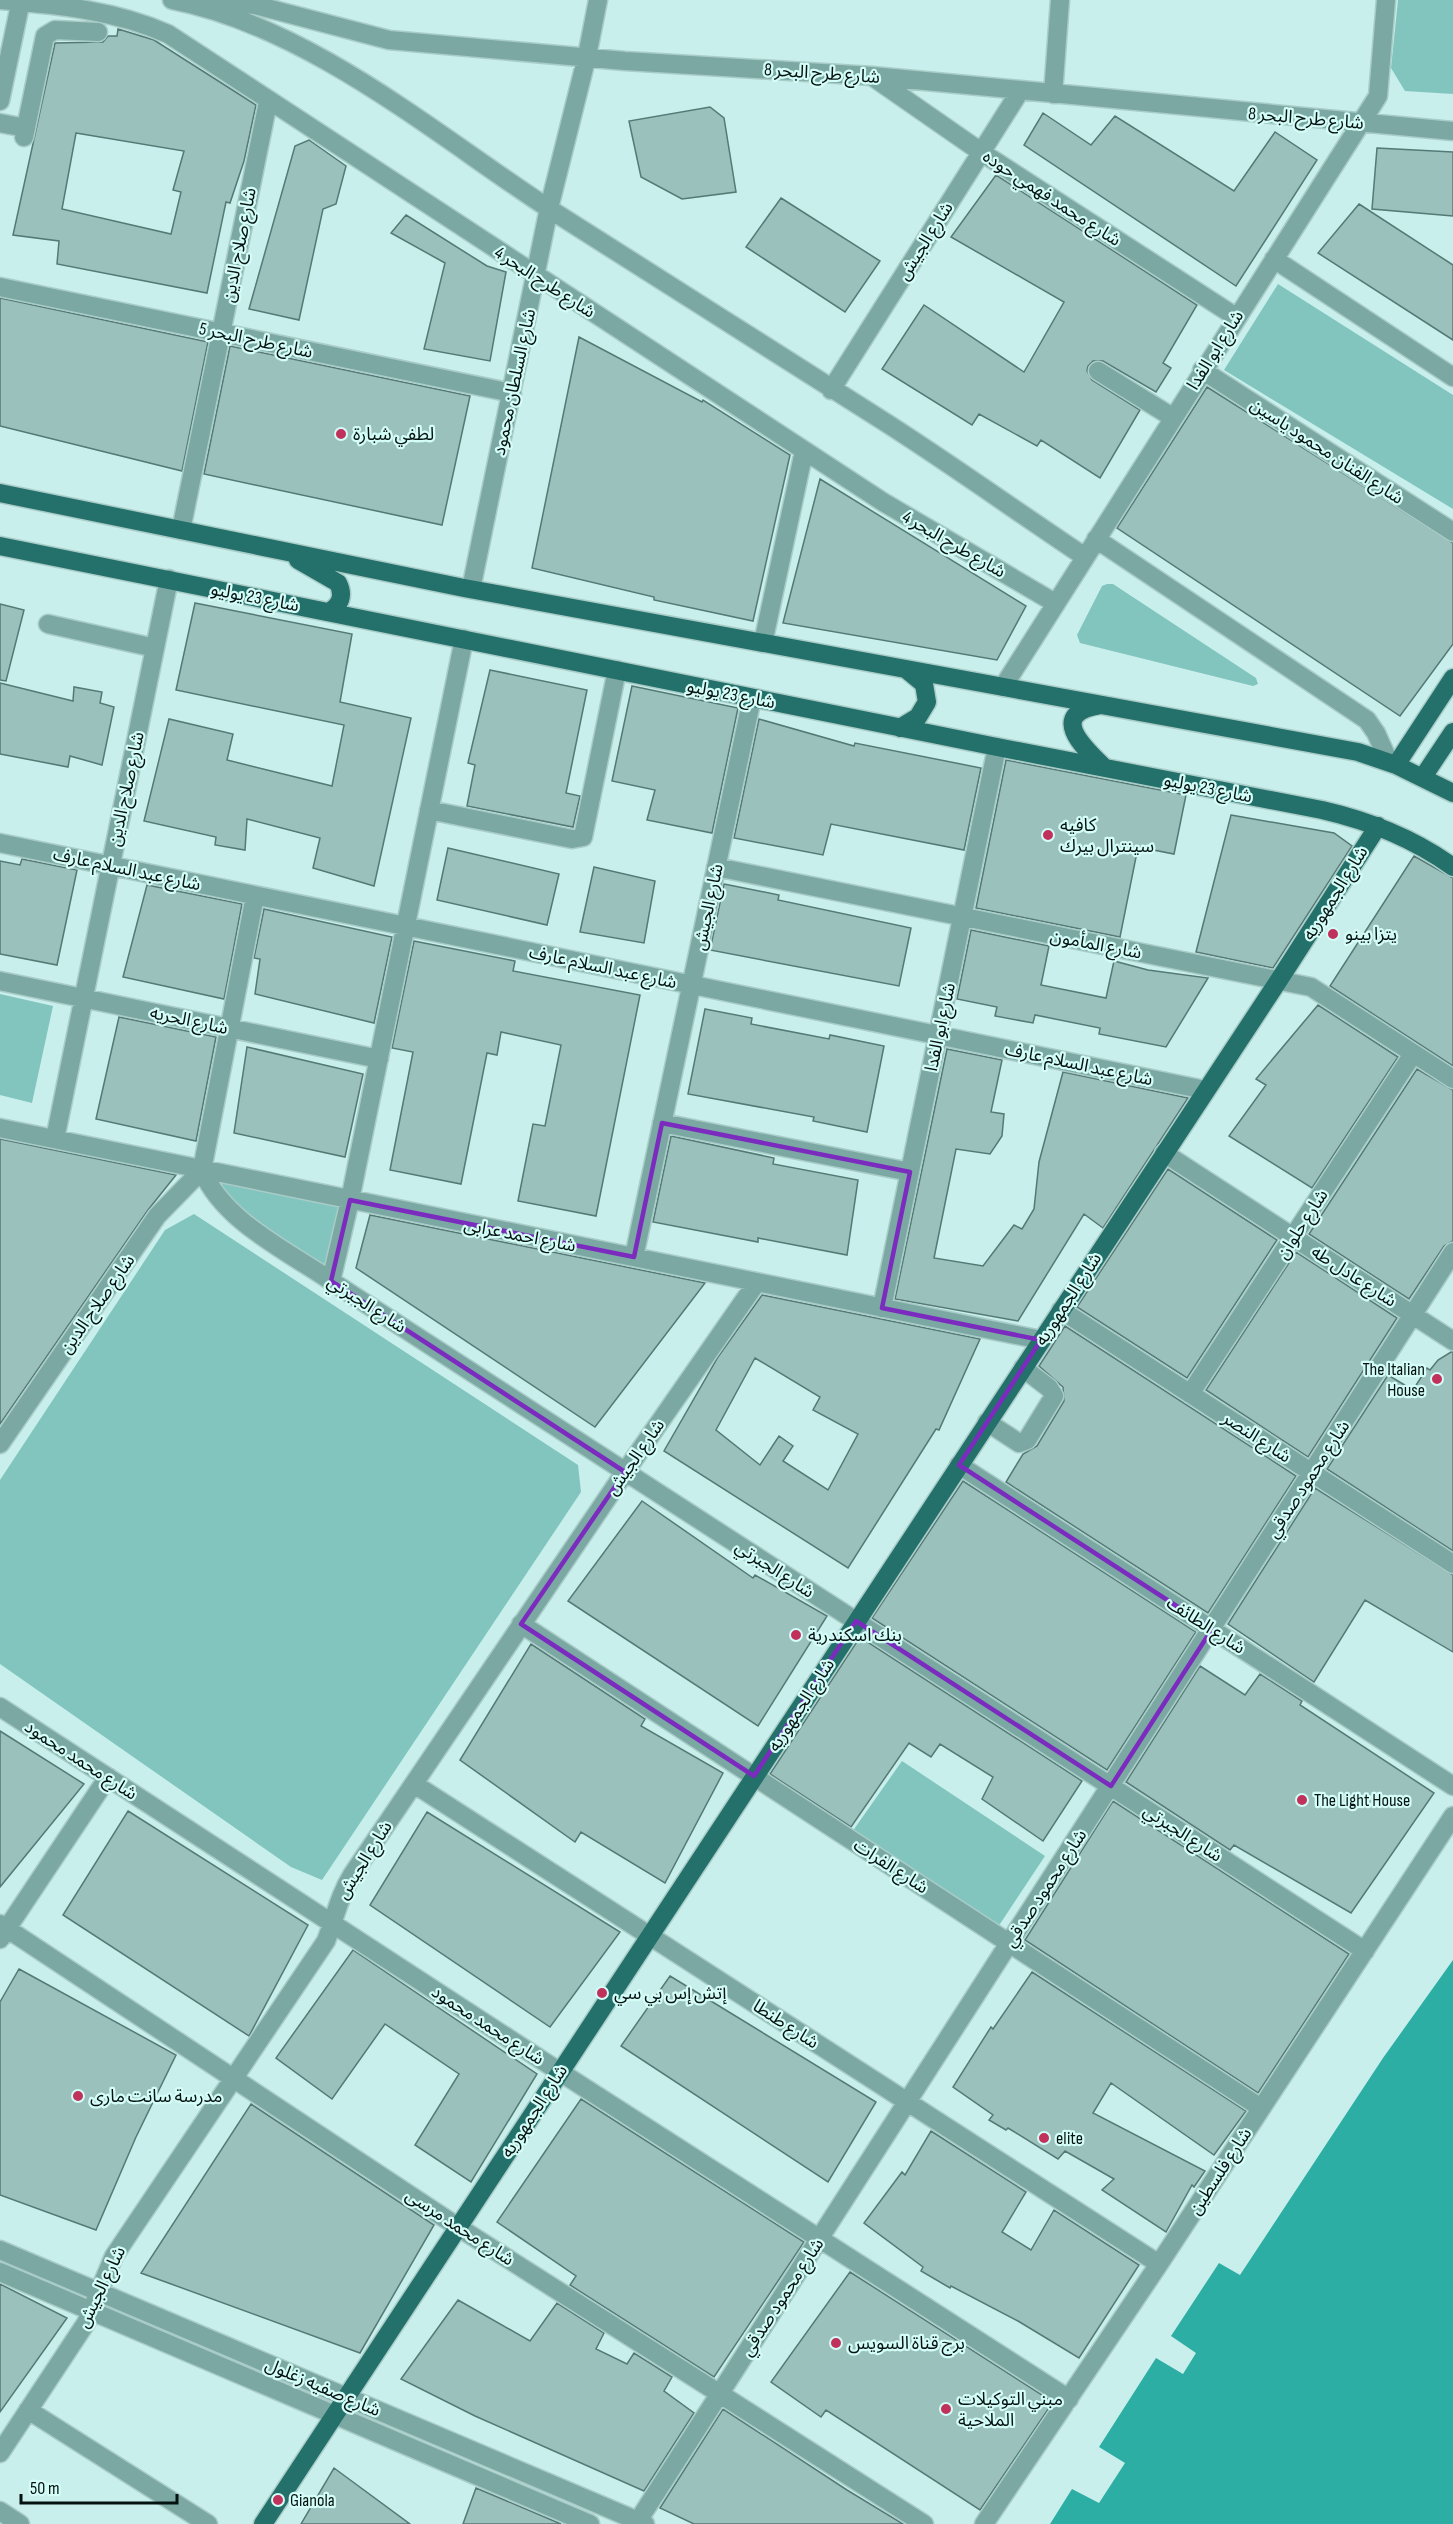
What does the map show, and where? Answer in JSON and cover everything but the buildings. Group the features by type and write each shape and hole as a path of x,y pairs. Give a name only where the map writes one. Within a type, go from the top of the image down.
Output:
{"main road":[{"path":"0,493 471,589 1358,752 1423,777 1453,793"},
{"name":"شارع 23 يوليو","path":"0,546 900,728 1322,810 1378,825 1424,848 1453,867"},
{"path":"280,550 338,583 340,600 338,605 328,612"},
{"path":"900,728 918,717 927,702 924,684 905,669"},
{"path":"1392,764 1453,678"},
{"path":"1100,705 1083,710 1077,716 1073,732 1077,740 1105,768"},
{"path":"1423,777 1453,732"},
{"name":"شارع الجمهوريه","path":"264,2524 1279,980 1378,825"}],"street":[{"path":"0,8 1,0"},
{"name":"شارع طرح البحر 4","path":"1,0 108,12 139,21 168,34 268,102 883,502 1055,603"},
{"path":"172,0 195,4 284,39 367,85 549,208 831,390 888,424 1085,557"},
{"name":"شارع السلطان محمود","path":"471,589 549,208 587,56 598,0"},
{"path":"1053,94 1060,0"},
{"name":"شارع ابو الفدا","path":"1003,687 1236,316 1378,96 1386,0"},
{"path":"20,1 0,102 30,108"},
{"name":"شارع طرح البحر 8","path":"195,4 285,6 389,40 872,76 1453,131"},
{"path":"0,123 25,132 47,33 55,30 98,32"},
{"name":"شارع محمد فهمي حوده","path":"872,76 981,152 1236,316"},
{"name":"شارع الجيش","path":"831,390 1020,91"},
{"name":"شارع صلاح الدين","path":"181,530 268,102"},
{"path":"1274,259 1453,377"},
{"name":"شارع طرح البحر 5","path":"0,287 512,393"},
{"name":"شارع الفنان محمود ياسين","path":"1202,370 1453,532"},
{"path":"1098,371 1172,417"},
{"path":"763,643 804,451"},
{"path":"1096,539 1367,720 1392,764"},
{"name":"شارع صلاح الدين","path":"55,1139 169,579"},
{"path":"48,624 155,648"},
{"path":"331,1281 350,1200 464,639"},
{"path":"429,810 572,839 583,837 586,834 617,670"},
{"name":"شارع الجيش","path":"634,1257 752,698"},
{"name":"شارع ابو الفدا","path":"882,1308 997,747"},
{"name":"شارع عبد السلام عارف","path":"0,843 1205,1090"},
{"name":"شارع المأمون","path":"716,867 1311,987 1453,1079"},
{"path":"202,1170 255,896"},
{"name":"شارع الحريه","path":"0,981 379,1059"},
{"name":"شارع حلوان","path":"1190,1394 1413,1054"},
{"path":"662,1123 910,1172"},
{"name":"شارع احمد عرابى","path":"0,1128 1041,1340"},
{"name":"شارع عادل طه","path":"1164,1153 1453,1341"},
{"name":"شارع صلاح الدين","path":"0,1444 158,1216 202,1170"},
{"name":"شارع الجبرتي","path":"202,1170 209,1187 233,1215 331,1281 1365,1951"},
{"name":"شارع محمود صدقي","path":"640,2523 720,2394 1453,1252"},
{"name":"شارع الجيش","path":"0,2453 92,2312 114,2256 326,1941 333,1924 335,1908 348,1881 521,1624 757,1282"},
{"name":"شارع النصر","path":"1061,1310 1453,1564"},
{"path":"987,1422 1019,1443 1027,1440 1054,1396 1049,1388 1023,1368"},
{"name":"شارع الطائف","path":"959,1466 1453,1786"},
{"name":"شارع الفرات","path":"521,1624 1261,2109"},
{"name":"شارع محمد محمود","path":"0,1707 560,2072 1069,2399"},
{"path":"2,1930 108,1777"},
{"name":"شارع طنطا","path":"414,1784 1159,2264"},
{"name":"شارع فلسطين","path":"984,2524 1159,2264 1453,1816"},
{"name":"شارع محمد مرسى","path":"2,1930 233,2076 458,2227 924,2524"},
{"name":"شارع صفيه زغلول","path":"0,2250 640,2523"},
{"name":"شارع صفيه زغلول","path":"0,2271 590,2524"},
{"path":"28,2410 208,2524"},
{"path":"0,2511 20,2524"}],"highlighted area":[{"path":"662,1123 910,1172 882,1308 1041,1340 959,1465 1212,1629 1111,1786 856,1621 754,1776 521,1624 625,1472 331,1281 350,1200 634,1257"}],"shaded area":[{"path":"1398,0 1453,0 1453,94 1405,91 1391,68"},
{"path":"1278,284 1453,395 1453,509 1224,370"},
{"path":"1113,584 1256,678 1258,684 1253,686 1080,643 1077,635 1102,586"},
{"path":"0,994 53,1006 32,1103 0,1095"},
{"path":"223,1179 343,1206 327,1273 220,1197"},
{"path":"194,1214 578,1465 581,1492 322,1880 291,1867 0,1664 0,1480 165,1230"},
{"path":"902,1761 1045,1856 998,1927 852,1832"},
{"path":"1453,1960 1453,2524 1050,2524 1072,2489 1099,2503 1125,2463 1099,2447 1156,2358 1183,2374 1196,2353 1171,2336 1219,2263 1240,2275 1383,2058"}],"place":[{"name":"لطفي شبارة","path":"341,434"},
{"name":"كافيه سينترال بيرك","path":"1048,835"},
{"name":"يتزا بينو","path":"1333,934"},
{"name":"The Italian House","path":"1437,1379"},
{"name":"بنك اسكندرية","path":"796,1635"},
{"name":"The Light House","path":"1302,1800"},
{"name":"إتش إس بي سي","path":"602,1993"},
{"name":"مدرسة سانت مارى","path":"78,2096"},
{"name":"elite","path":"1044,2138"},
{"name":"برج قناة السويس","path":"836,2343"},
{"name":"مبني التوكيلات الملاحية","path":"946,2409"},
{"name":"Gianola","path":"278,2500"}]}
